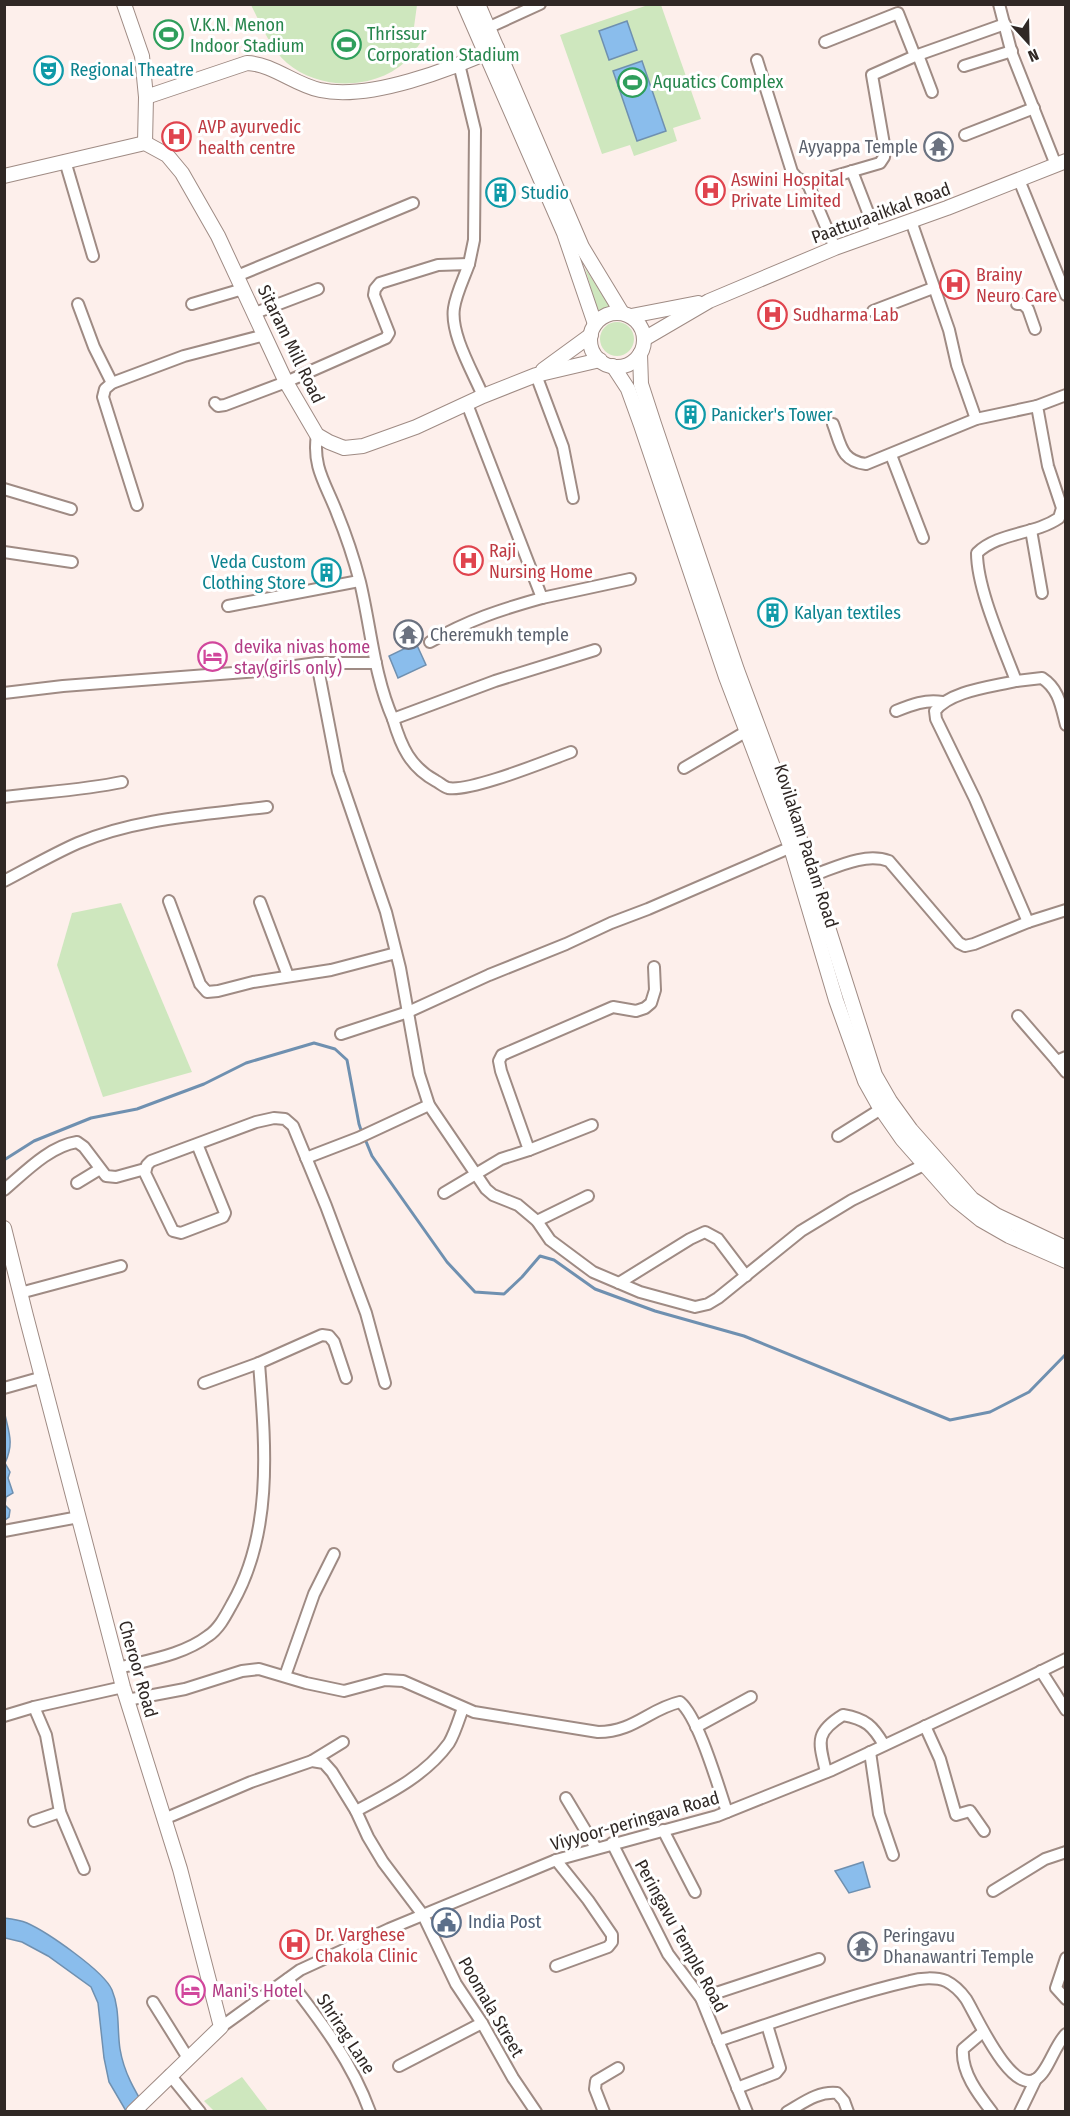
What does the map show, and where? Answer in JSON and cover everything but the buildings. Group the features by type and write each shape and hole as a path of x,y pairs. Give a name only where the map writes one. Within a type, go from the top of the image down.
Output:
{"main road":[{"path":"4,176 145,143 146,97 142,56 124,4"},
{"path":"464,4 483,30"},
{"path":"318,435 344,448 363,446 416,427 483,396 536,375 606,363 628,364 640,354 644,339 638,322 626,315 565,221 483,30 478,4"},
{"path":"146,97 248,63 260,64 294,82 321,90 347,93 380,89 492,51"},
{"name":"Sitaram Mill Road","path":"145,143 167,155 182,173 214,228 286,382 318,435"},
{"name":"Paatturaaikkal Road","path":"709,300 835,248 1061,163"},
{"path":"565,221 566,239 593,329 591,344 594,353 606,363"},
{"path":"536,375 607,315 626,315 709,300"},
{"path":"644,339 709,300"},
{"name":"Kovilakam Padam Road","path":"640,354 641,384 796,845 854,1052 866,1082 902,1139 972,1199 1064,1254"},
{"name":"Kovilakam Padam Road","path":"606,363 628,389 701,608 747,731 811,876 875,1075 930,1162"},
{"name":"Cheroor Road","path":"4,1228 118,1668 180,1869 220,2027"},
{"path":"133,2112 220,2027"}],"street":[{"path":"483,30 540,4"},
{"path":"999,4 1012,51 1034,108 1061,163"},
{"path":"825,42 898,13 932,92"},
{"path":"808,184 880,163 884,157 885,150 872,75 916,55 1005,24"},
{"path":"964,66 1012,51"},
{"path":"757,60 792,172 808,184 835,248"},
{"path":"459,64 475,130 474,240 469,264 454,307 453,321 460,345 483,396"},
{"path":"965,135 1034,108"},
{"path":"65,161 93,256"},
{"path":"852,171 876,233"},
{"path":"1019,180 1065,295"},
{"path":"237,276 413,203"},
{"path":"911,221 949,330 957,364 976,419"},
{"path":"215,403 218,406 225,405 286,382 386,338 389,333 374,295 380,283 438,265 469,264"},
{"path":"255,313 318,288"},
{"path":"873,311 933,288"},
{"path":"192,304 243,289"},
{"path":"78,304 94,347 112,383"},
{"path":"1017,304 1023,304 1029,309 1035,329"},
{"path":"137,505 103,397 105,389 112,383 184,356 265,335"},
{"path":"536,375 563,447 573,498"},
{"path":"833,424 842,450 848,459 866,464 976,419 1037,406 1065,395"},
{"path":"467,404 542,598"},
{"path":"1016,681 983,590 977,553 986,545 1050,524 1059,518 1062,508 1048,466 1037,406"},
{"path":"318,435 315,451 318,468 338,513 359,581 383,697 401,745 412,763 447,788 468,787 571,752"},
{"path":"891,455 923,538"},
{"path":"4,489 70,509"},
{"path":"1031,530 1042,593"},
{"path":"4,552 72,562"},
{"path":"430,642 460,625 490,613 542,598 630,579"},
{"path":"228,606 359,581"},
{"path":"393,719 495,681 595,650"},
{"path":"4,693 63,686 258,671 317,663 376,663"},
{"path":"317,663 338,771 386,912 419,1074 429,1105 486,1189 493,1195 518,1205 537,1221 550,1240 593,1272 640,1292 695,1307 713,1301 801,1231 852,1200 930,1162"},
{"path":"1028,922 975,799 936,719 935,711 942,702 954,696 1016,681 1042,678 1052,684 1057,694 1065,725"},
{"path":"896,711 932,700 942,702"},
{"path":"684,768 747,731"},
{"path":"4,797 98,787 122,782"},
{"path":"4,881 78,843 105,833 156,820 267,807"},
{"path":"341,1034 408,1012 489,975 796,845"},
{"path":"811,876 865,858 878,857 889,861 959,944 965,946 1065,910"},
{"path":"169,901 200,984 207,992 331,970 396,953"},
{"path":"260,902 288,976"},
{"path":"529,1150 501,1071 499,1061 502,1055 613,1007 636,1011 645,1008 651,1003 655,990 654,968"},
{"path":"1018,1016 1061,1059 1065,1072"},
{"path":"306,1158 358,1138 429,1105"},
{"path":"838,1136 881,1109"},
{"path":"4,1190 31,1167 66,1144 77,1142 84,1147 100,1169 110,1178 145,1169 151,1161 256,1122 273,1118 285,1119 293,1126 366,1313 385,1383"},
{"path":"444,1193 501,1159 592,1125"},
{"path":"145,1169 173,1231 181,1233 224,1217 224,1209 197,1144"},
{"path":"77,1183 100,1169"},
{"path":"537,1221 588,1196"},
{"path":"619,1283 705,1232 718,1239 746,1276"},
{"path":"20,1293 121,1266"},
{"path":"204,1383 259,1363 322,1335 329,1336 334,1342 346,1378"},
{"path":"118,1668 167,1655 209,1636 222,1622 244,1582 264,1502 259,1363"},
{"path":"4,1388 43,1377"},
{"path":"4,1531 79,1517"},
{"path":"285,1676 314,1594 334,1554"},
{"name":"Viyyoor-peringava Road","path":"220,2027 300,1970 423,1915 556,1860 727,1812 826,1772 1065,1659"},
{"path":"4,1716 34,1707 125,1693 185,1689 242,1671 259,1669 344,1691 385,1680 403,1681 463,1708 612,1732 635,1724 671,1704 680,1702 687,1708 696,1727 727,1812"},
{"path":"1041,1671 1065,1710"},
{"path":"696,1727 751,1697"},
{"path":"34,1707 46,1735 60,1812 84,1869"},
{"path":"356,1811 424,1771 450,1742 463,1708"},
{"path":"826,1772 820,1748 821,1735 827,1724 843,1715 869,1724 884,1745"},
{"path":"925,1726 940,1759 956,1815 970,1811 984,1831"},
{"path":"164,1819 251,1782 312,1761 343,1742"},
{"path":"870,1752 879,1814 893,1855"},
{"name":"Poomala Street","path":"312,1761 324,1763 332,1772 383,1862 423,1915 456,1984 536,2112"},
{"path":"566,1798 596,1848"},
{"path":"34,1821 60,1812"},
{"path":"663,1830 695,1892"},
{"name":"Peringavu Temple Road","path":"612,1843 668,1954 701,1998 747,2112"},
{"path":"993,1891 1045,1858 1065,1852"},
{"path":"556,1860 612,1935 612,1942 608,1947 556,1966"},
{"path":"1065,1958 1056,1988 1065,1999"},
{"path":"701,1998 819,1959"},
{"name":"Shrirag Lane","path":"288,1979 320,2020 349,2066 360,2085 370,2112"},
{"path":"718,2041 912,1980 933,1979 945,1981 956,1988 966,2000 983,2032 1016,2078 1028,2082 1036,2079"},
{"path":"153,2002 188,2058"},
{"path":"399,2066 482,2023"},
{"path":"737,2088 776,2073 780,2067 767,2025"},
{"path":"983,2032 963,2049 962,2062 992,2112"},
{"path":"1020,2112 1036,2079 1065,2034"},
{"path":"604,2112 595,2089 596,2081 618,2068"},
{"path":"170,2075 200,2112"},
{"path":"788,2112 819,2094 829,2092 837,2093 844,2101 848,2112"}],"green space":[{"name":"Thrissur Corporation Stadium","path":"251,5 417,5 414,27 428,32 409,58 397,69 366,81 333,83 316,79 287,63 271,43"},
{"name":"Aquatics Complex","path":"648,5 661,5 701,119 673,128 677,141 634,156 630,145 602,154 560,35"},
{"path":"585,268 610,307 598,312"},
{"path":"617,322 629,327 634,339 629,351 617,356 605,351 600,339 605,327"},
{"path":"121,903 192,1072 103,1097 57,965 72,913"},
{"path":"242,2077 268,2111 214,2111 204,2101"}],"water":[{"path":"627,21 637,50 609,60 599,31"},
{"path":"642,61 666,131 637,141 613,71"},
{"path":"416,643 426,665 398,678 389,656"},
{"path":"4,1410 10,1443 5,1463 10,1472 8,1478 13,1493 6,1497 5,1505 10,1510 9,1517 5,1520"},
{"path":"863,1862 870,1887 849,1893 835,1871"},
{"path":"4,1918 24,1922 48,1935 87,1963 107,1982 116,2005 124,2066 147,2111 126,2111 109,2082 98,2003 91,1987 48,1956 22,1942 5,1938"}],"waterway":[{"path":"4,1160 34,1141 91,1118 137,1109 204,1084 246,1063 314,1043 335,1049 347,1060 362,1133"},
{"path":"365,1139 372,1156 447,1262 475,1292 504,1294 540,1256 554,1260 595,1289 655,1311 744,1336 950,1420 990,1412 1029,1392 1066,1354"}],"place":[{"name":"V.K.N. Menon Indoor Stadium","path":"169,35"},
{"name":"Thrissur Corporation Stadium","path":"346,44"},
{"name":"Regional Theatre","path":"49,70"},
{"name":"Aquatics Complex","path":"632,82"},
{"name":"AVP ayurvedic health centre","path":"177,137"},
{"name":"Ayyappa Temple","path":"939,147"},
{"name":"Aswini Hospital Private Limited","path":"710,190"},
{"name":"Studio","path":"500,193"},
{"name":"Brainy Neuro Care","path":"955,285"},
{"name":"Sudharma Lab","path":"772,315"},
{"name":"Panicker's Tower","path":"690,415"},
{"name":"Raji Nursing Home","path":"468,561"},
{"name":"Veda Custom Clothing Store","path":"327,572"},
{"name":"Kalyan textiles","path":"773,613"},
{"name":"Cheremukh temple","path":"409,635"},
{"name":"devika nivas home stay(girls only)","path":"213,657"},
{"name":"India Post","path":"447,1922"},
{"name":"Dr. Varghese Chakola Clinic","path":"294,1945"},
{"name":"Peringavu Dhanawantri Temple","path":"862,1946"},
{"name":"Mani's Hotel","path":"191,1991"}]}
